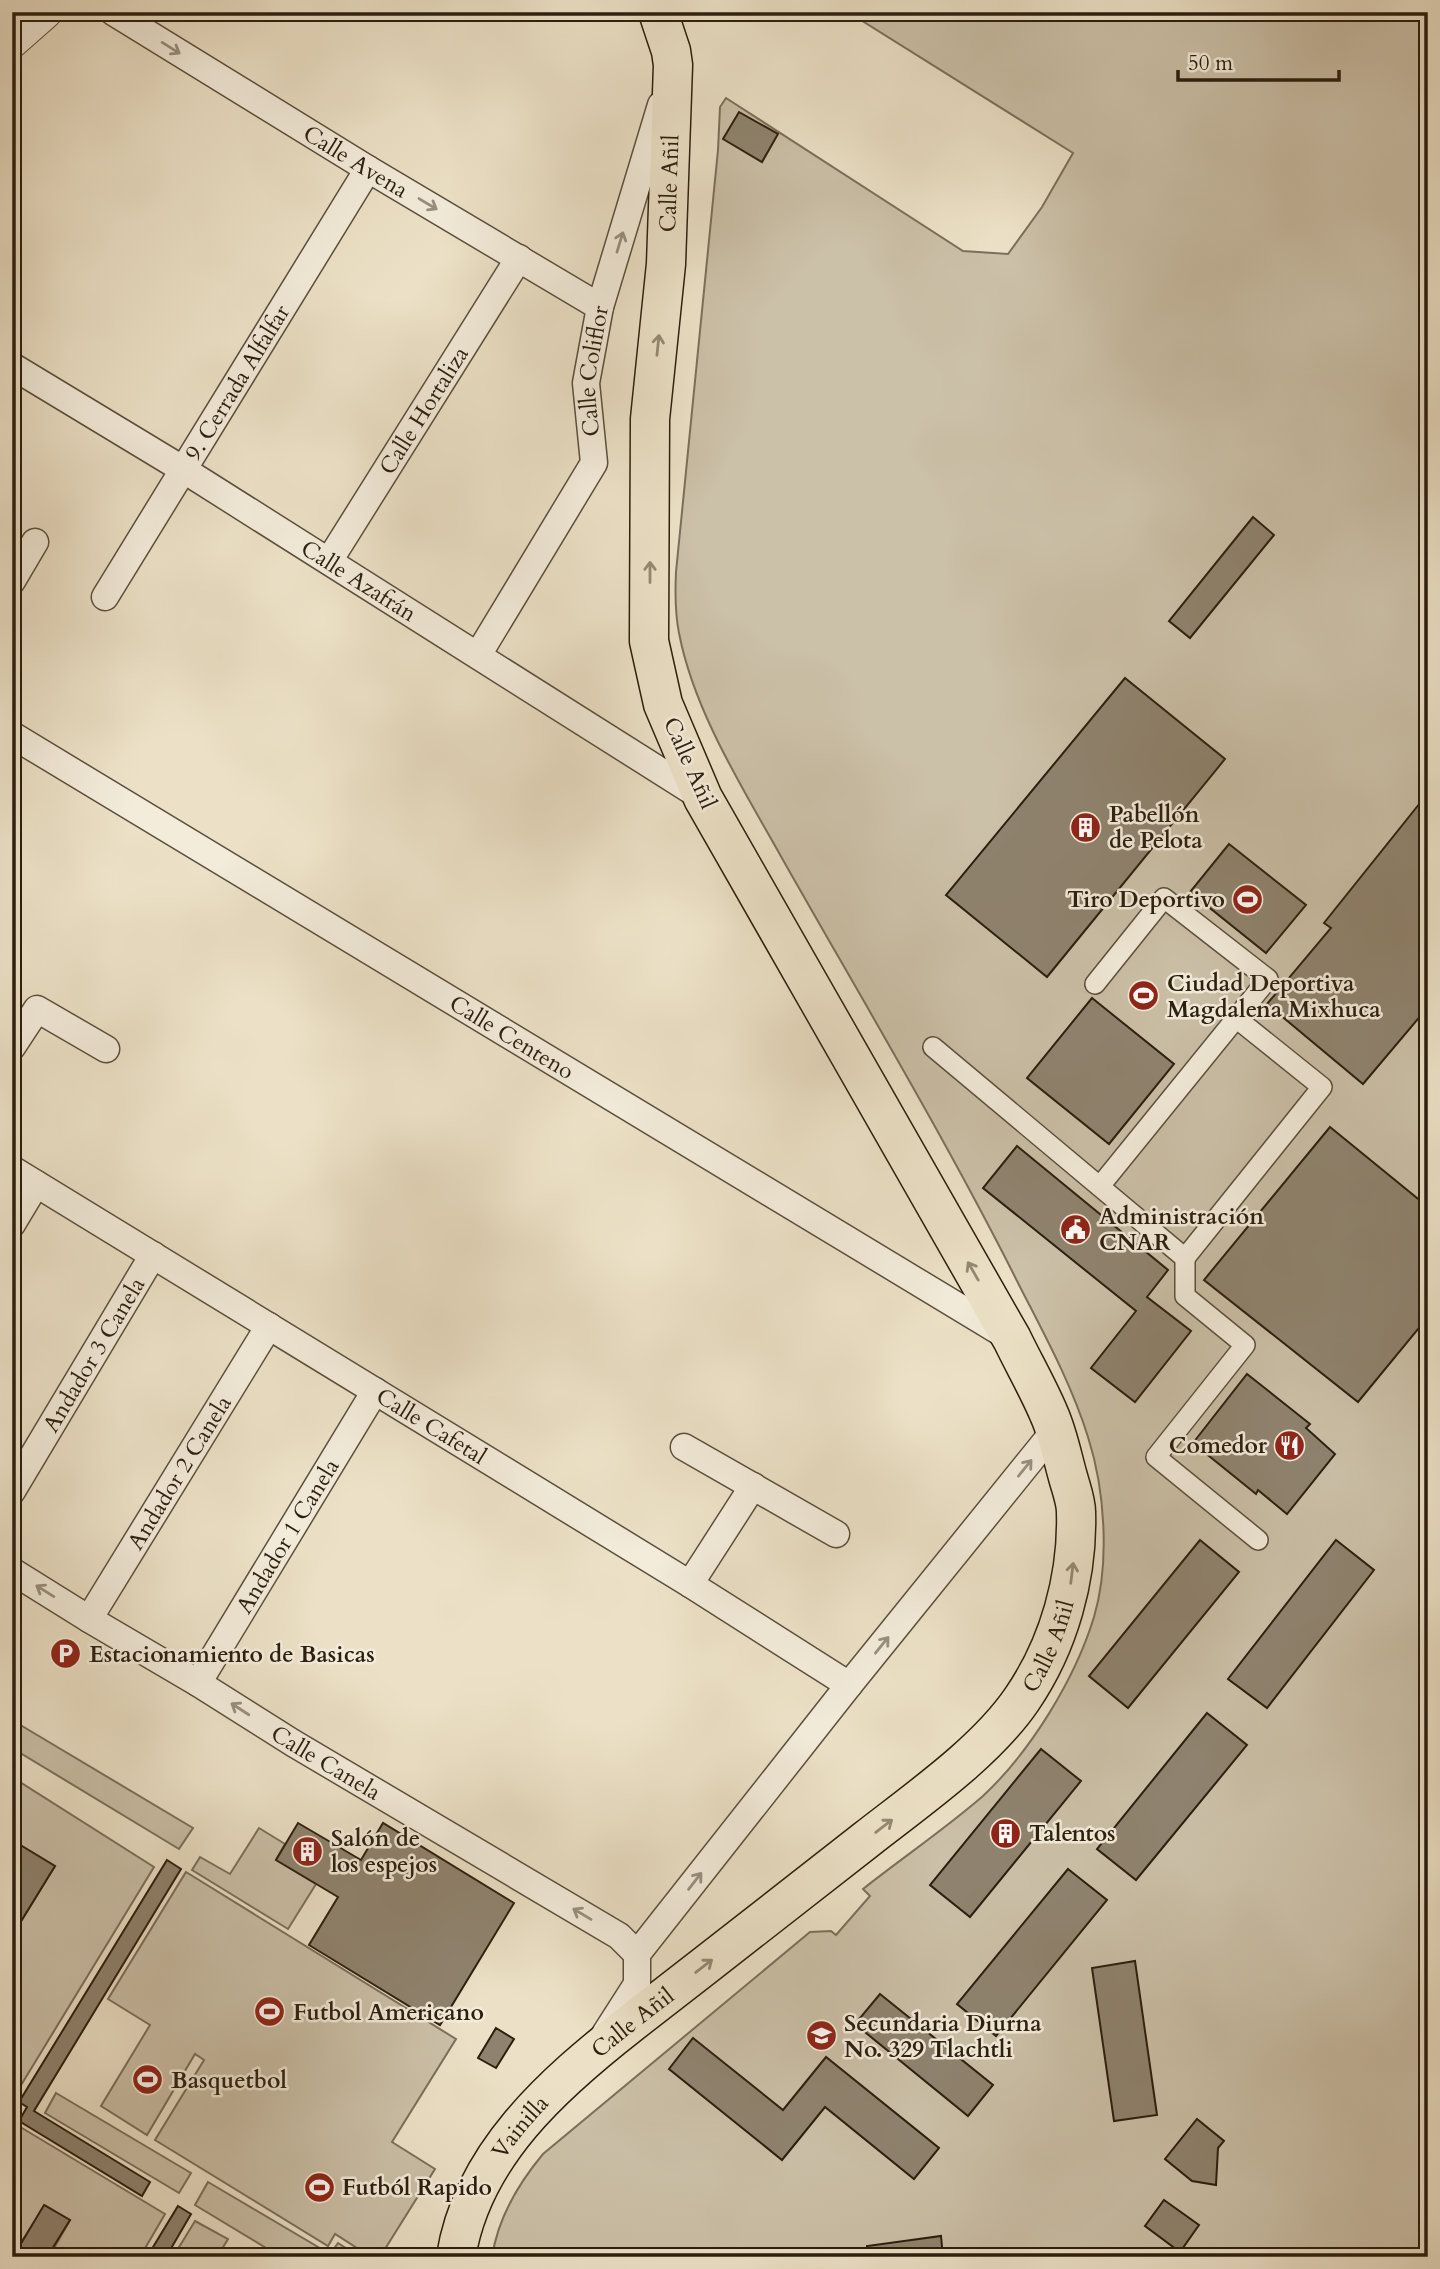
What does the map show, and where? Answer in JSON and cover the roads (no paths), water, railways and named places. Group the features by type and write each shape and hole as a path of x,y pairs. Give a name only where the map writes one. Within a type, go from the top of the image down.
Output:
{"main road":[{"name":"Calle Añil","path":"592,2053 928,1792 999,1729 1023,1698 1043,1663 1061,1621 1072,1576 1076,1509 1055,1430 1012,1339 703,798 663,704 649,640 650,419 666,264 673,65 658,12"},
{"name":"Vainilla","path":"456,2257 459,2238 472,2202 492,2161 522,2122 592,2053"}],"street":[{"path":"12,42 46,12"},
{"name":"Calle Avena","path":"113,12 368,169 600,307"},
{"name":"Calle Coliflor","path":"478,655 594,463 586,383 600,307 673,65"},
{"name":"9. Cerrada Alfalfar","path":"105,597 368,169"},
{"name":"Calle Hortaliza","path":"329,561 519,258"},
{"name":"Calle Azafrán","path":"12,366 184,470 703,798"},
{"path":"12,581 35,542"},
{"name":"Calle Centeno","path":"12,735 1012,1339"},
{"path":"1095,984 1164,898 1268,979 1100,1186"},
{"path":"12,1047 37,1009 106,1049"},
{"path":"1236,1018 1322,1087 1185,1258 1185,1296 1245,1345 1156,1457 1258,1540"},
{"path":"933,1047 1185,1258"},
{"name":"Calle Cafetal","path":"12,1169 690,1584 849,1685"},
{"path":"12,1224 36,1184"},
{"name":"Andador 3 Canela","path":"12,1491 153,1255"},
{"name":"Andador 2 Canela","path":"89,1619 269,1326"},
{"name":"Andador 1 Canela","path":"198,1683 375,1391"},
{"path":"637,1954 1055,1430"},
{"path":"684,1447 836,1534"},
{"path":"690,1584 753,1486"},
{"name":"Calle Canela","path":"12,1570 293,1743 619,1936 637,1954"},
{"name":"Calle Añil","path":"592,2053 637,1984 637,1954"}],"place":[{"name":"Pabellón de Pelota","path":"1086,827"},
{"name":"Tiro Deportivo","path":"1248,899"},
{"name":"Ciudad Deportiva Magdalena Mixhuca","path":"1144,996"},
{"name":"Administración CNAR","path":"1076,1229"},
{"name":"Comedor","path":"1290,1445"},
{"name":"Estacionamiento de Basicas","path":"66,1654"},
{"name":"Talentos","path":"1006,1833"},
{"name":"Salón de los espejos","path":"308,1851"},
{"name":"Futbol Americano","path":"270,2012"},
{"name":"Secundaria Diurna No. 329 Tlachtli","path":"821,2036"},
{"name":"Basquetbol","path":"148,2080"},
{"name":"Futból Rapido","path":"319,2187"}]}
